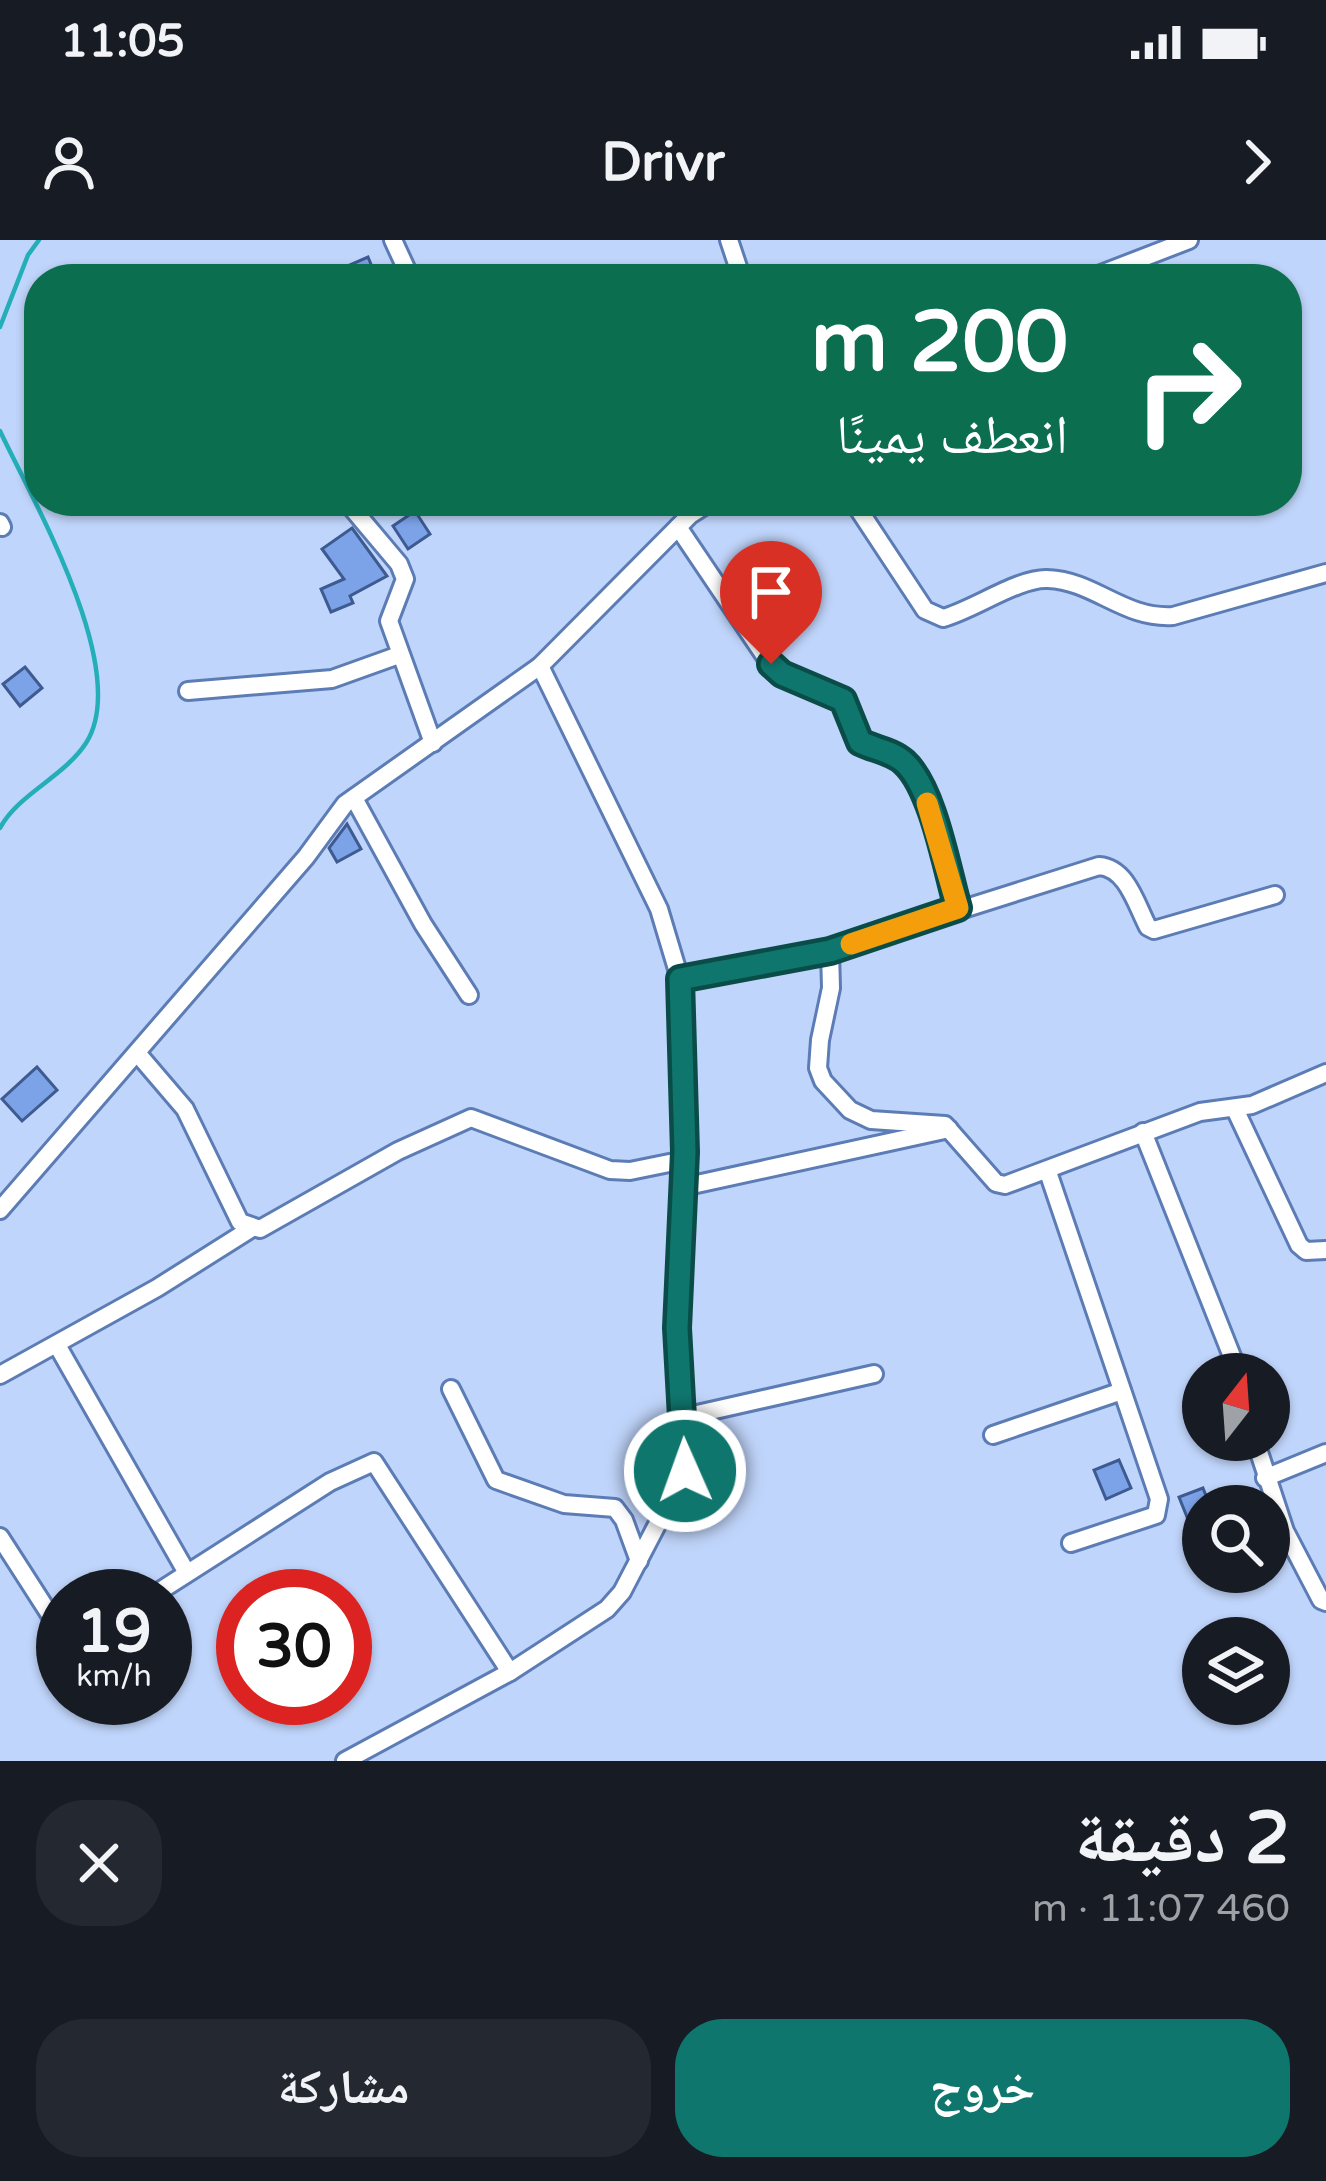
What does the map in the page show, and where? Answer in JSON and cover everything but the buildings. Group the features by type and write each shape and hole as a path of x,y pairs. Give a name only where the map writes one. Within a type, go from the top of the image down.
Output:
{"street":[{"path":"1127,264 1189,240"},
{"path":"359,516 399,564 405,579 389,621 433,743"},
{"path":"0,1210 354,798 540,666 683,516"},
{"path":"685,516 771,664 782,674 843,700 860,742 893,754 914,772 958,908"},
{"path":"864,516 925,610 943,618 1047,578 1074,584 1149,617 1173,616 1326,574"},
{"path":"188,692 332,679 399,655"},
{"path":"345,1761 510,1672 607,1610 622,1592 685,1471 677,1328 684,1160 680,979 659,909 540,666"},
{"path":"354,798 423,924 469,995"},
{"path":"680,979 830,951 1099,866 1121,874 1148,927 1154,930 1275,895"},
{"path":"830,951 831,988 819,1054 823,1081 850,1110 872,1120 937,1122 950,1129 996,1183 1005,1186 1143,1132 1200,1112 1235,1108 1326,1073"},
{"path":"138,1054 185,1109 240,1222 252,1228"},
{"path":"1235,1108 1299,1245 1306,1251 1326,1250"},
{"path":"0,1375 252,1228 268,1225 398,1151 471,1118 610,1170 630,1171 684,1160"},
{"path":"683,1187 950,1129"},
{"path":"1143,1132 1231,1353"},
{"path":"1048,1172 1159,1508 1156,1515 1071,1543"},
{"path":"57,1345 185,1569"},
{"path":"684,1417 874,1374"},
{"path":"451,1389 496,1480 564,1504 611,1506 624,1520 639,1561"},
{"path":"993,1435 1123,1390"},
{"path":"1264,1478 1326,1453"},
{"path":"1260,1461 1285,1531 1326,1602"},
{"path":"192,1570 329,1482 374,1462 510,1672"},
{"path":"0,1537 36,1593"}],"waterway":[{"path":"24,264 39,240"},
{"path":"0,327 24,265"},
{"path":"0,431 24,480"},
{"path":"0,828 18,805 77,755 97,712 97,674 88,632 41,516"}],"slow traffic":[{"path":"851,944 958,908 927,803"}],"route":[{"path":"685,1471 677,1328 685,1152 680,979 830,951 958,908 914,772 893,754 860,742 843,700 782,674 771,664"}]}
